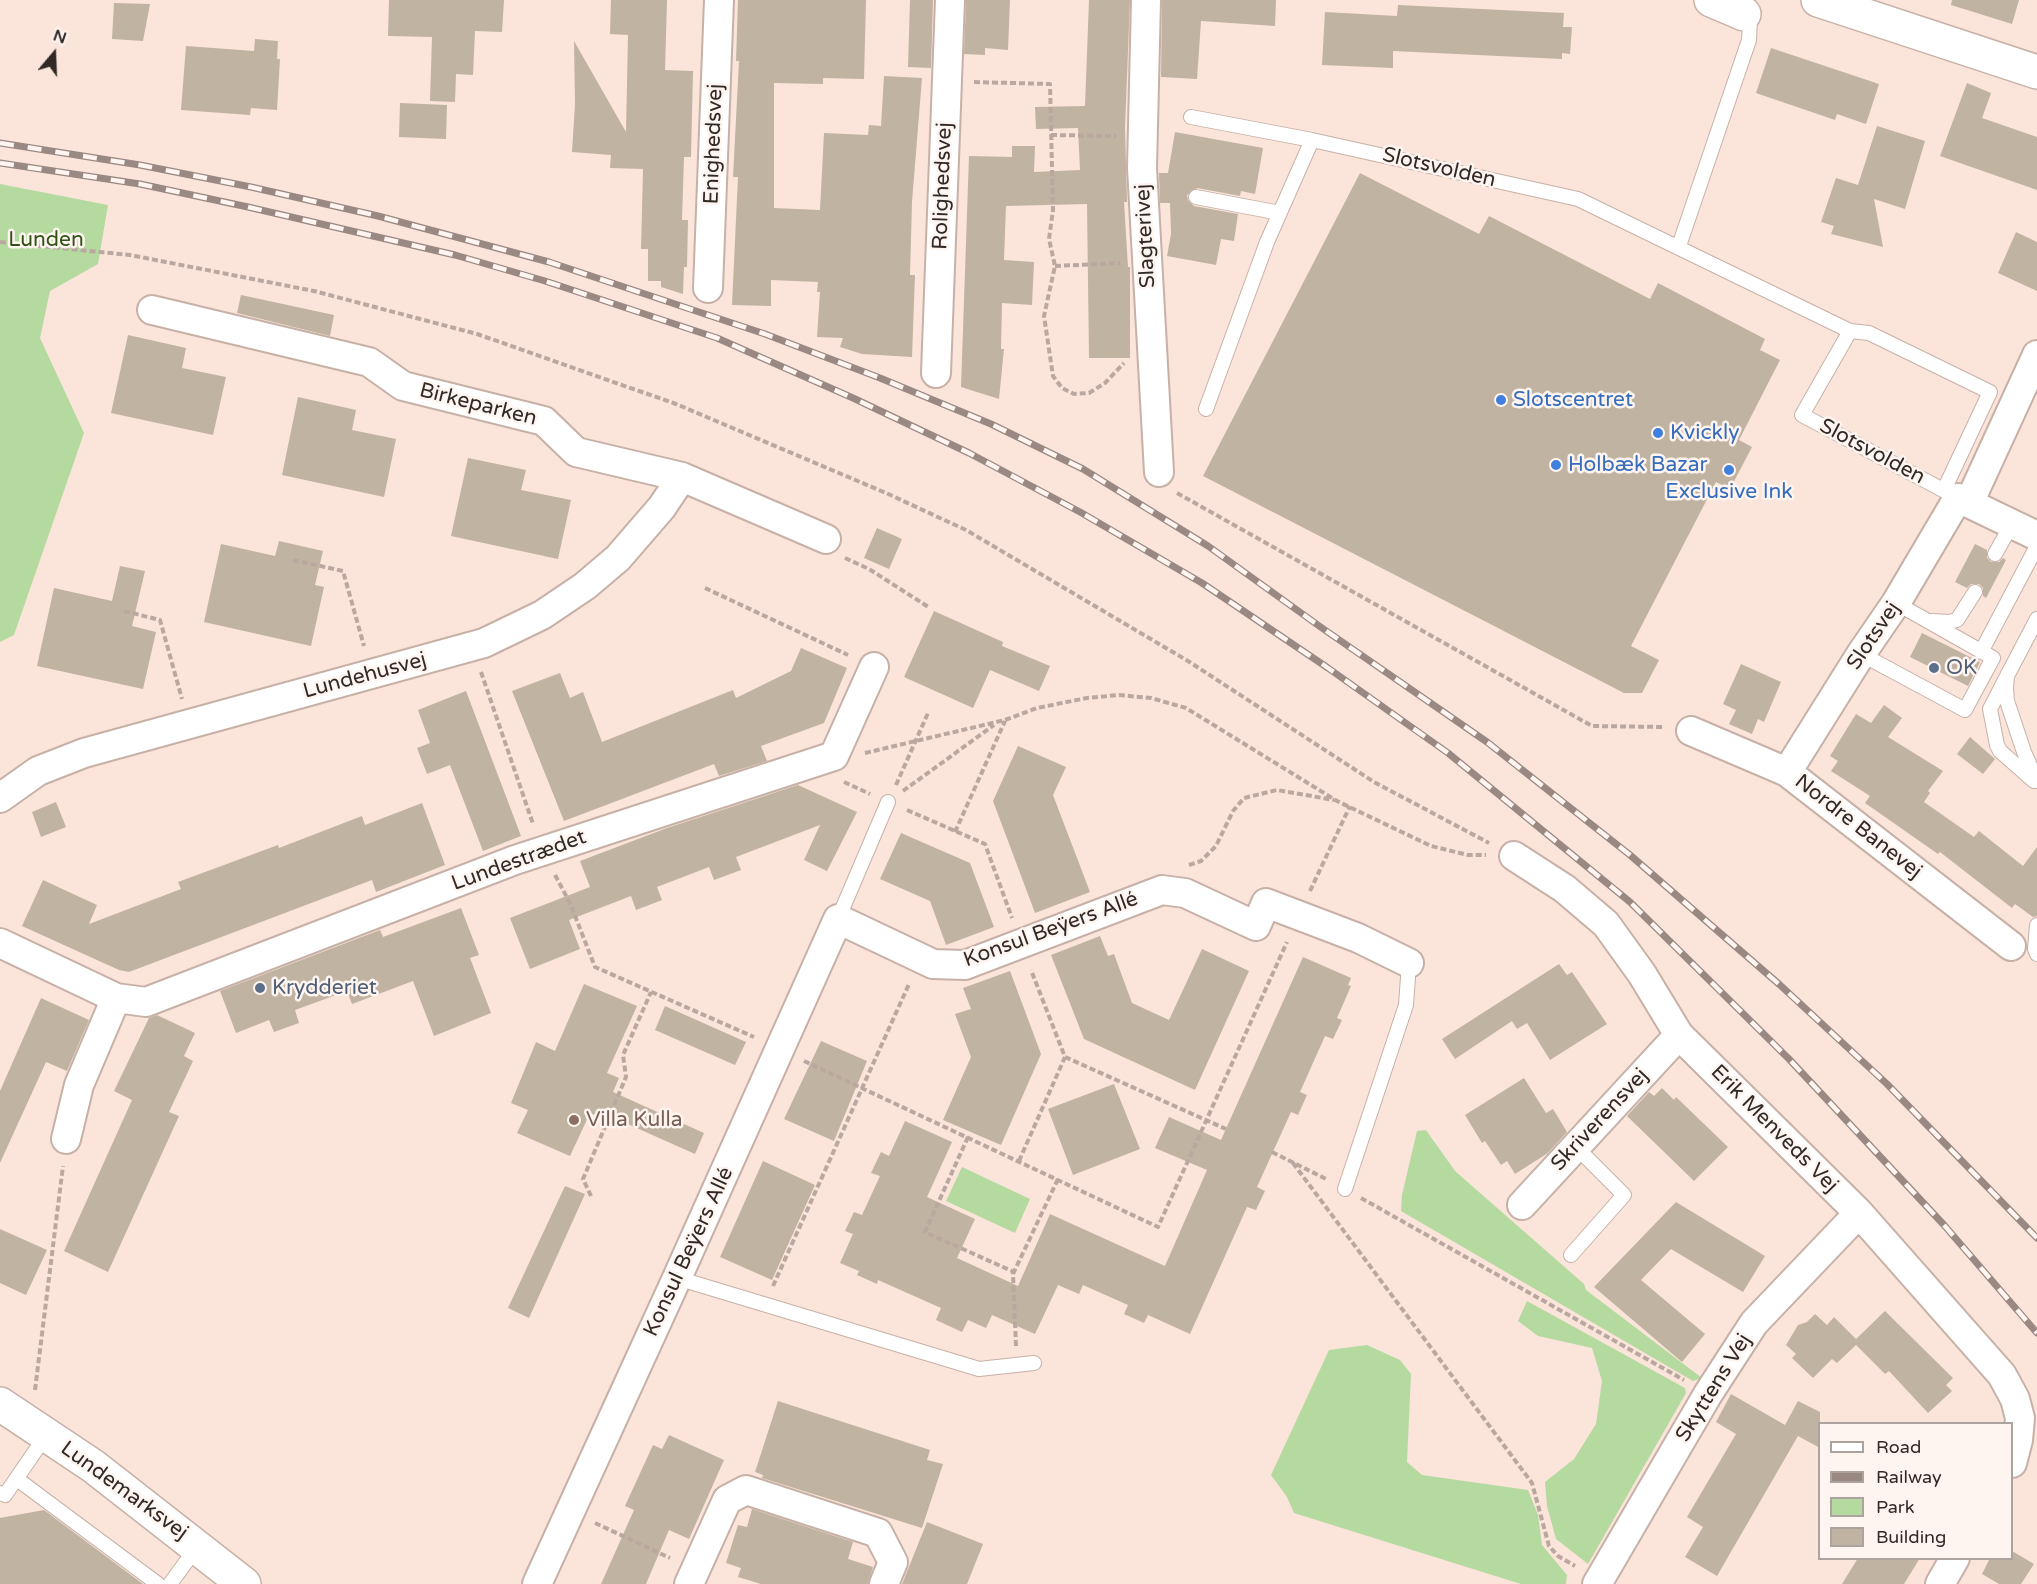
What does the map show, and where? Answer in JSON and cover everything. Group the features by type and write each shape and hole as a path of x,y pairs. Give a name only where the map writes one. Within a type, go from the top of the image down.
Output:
{"street":[{"name":"Enighedsvej","path":"708,288 718,0"},
{"name":"Rolighedsvej","path":"936,373 950,0"},
{"name":"Slagterivej","path":"1146,0 1143,137 1147,262 1159,472"},
{"path":"1711,0 1744,14"},
{"path":"1818,0 2037,72"},
{"name":"Birkeparken","path":"152,310 369,362 403,386 544,421 576,452 682,477 833,548"},
{"name":"Slotsvej","path":"1787,772 1896,603 2037,355"},
{"name":"Lundehusvej","path":"0,798 38,771 84,753 484,643 542,615 585,586 618,558 662,507 682,477"},
{"name":"Slotsvolden","path":"1957,497 2037,536"},
{"path":"834,756 874,667"},
{"name":"Nordre Banevej","path":"1691,731 1787,772 2024,950"},
{"name":"Lundestrædet","path":"0,943 116,998 146,1002 542,851 834,756"},
{"name":"Erik Menveds Vej","path":"1514,856 1564,889 1606,924 1642,974 1678,1035 1859,1213 2002,1375 2015,1399 2020,1418 2013,1459"},
{"name":"Konsul Beÿers Allé","path":"537,1584 678,1278 838,919 933,964 965,965 1162,890 1185,893 1256,926 1266,903 1358,938 1409,963"},
{"path":"66,1139 79,1085 116,998"},
{"name":"Skriverensvej","path":"1522,1205 1678,1035"},
{"name":"Skyttens Vej","path":"1599,1582 1708,1394 1764,1311 1859,1213"},
{"name":"Lundemarksvej","path":"0,1404 38,1429 197,1546 244,1584"},
{"path":"692,1577 727,1500 746,1490 878,1533 892,1562 884,1584"},
{"path":"1940,1584 1954,1560"}],"lane":[{"path":"1679,246 1749,40 1750,20 1744,14"},
{"name":"Slotsvolden","path":"1191,117 1312,140 1578,199 1679,246 1850,331 1803,415 1957,497"},
{"path":"1206,409 1280,213 1312,140"},
{"path":"1196,197 1280,213"},
{"path":"1850,331 1869,333 1990,392 1957,497"},
{"path":"1995,554 2012,524"},
{"path":"1981,652 2037,546"},
{"path":"1921,617 1941,622 1957,620 1975,592"},
{"path":"1861,654 1965,710 1993,658 1896,603"},
{"path":"2037,619 1990,709 1997,745 2005,756 2037,782"},
{"path":"2007,676 2007,701 2024,753 2037,782"},
{"path":"838,919 888,802"},
{"path":"2024,950 2035,937 2037,925"},
{"name":"Konsul Beÿers Allé","path":"1345,1189 1406,1005 1409,963"},
{"path":"1571,1255 1624,1195 1576,1147"},
{"path":"678,1278 979,1369 1034,1363"},
{"path":"0,1493 5,1495 17,1479 38,1429"},
{"path":"17,1479 158,1584"},
{"path":"170,1584 197,1546"}],"path":[{"path":"947,81 1050,84 1053,210 1049,239 1055,266 1044,316 1053,376 1062,388 1074,394 1089,393 1105,383 1122,363 1153,361"},
{"path":"1051,135 1143,137"},
{"path":"1055,266 1147,262"},
{"path":"1159,472 1180,496 1592,726 1675,727 1691,731"},
{"path":"833,548 930,608"},
{"path":"293,560 343,571 372,674"},
{"path":"705,588 874,667"},
{"path":"124,610 160,620 188,723"},
{"path":"472,646 542,851 570,903 595,967 780,1049 1158,1227 1350,806"},
{"path":"834,756 846,758 998,722 1037,708 1087,698 1119,695 1151,698 1186,708 1337,801 1431,846 1468,855 1514,856"},
{"path":"888,802 928,713"},
{"path":"955,832 1005,720"},
{"path":"888,802 998,722"},
{"path":"1179,869 1201,861 1216,846 1233,811 1244,798 1260,792 1277,790 1337,801"},
{"path":"765,1304 920,958"},
{"path":"591,1196 583,1179 626,1077 623,1055 651,993"},
{"path":"1065,1057 1226,1130"},
{"path":"968,1137 925,1232 1014,1272"},
{"path":"38,1429 66,1139"},
{"path":"1272,1152 1345,1189 1708,1394"},
{"path":"1293,1163 1532,1483 1549,1546 1558,1556 1599,1582"},
{"path":"1016,1365 1014,1272 1058,1179"},
{"path":"591,1522 692,1577"}],"green space":[{"name":"Lunden","path":"0,184 108,205 98,264 50,291 40,338 84,433 14,635 0,642"},
{"path":"1426,1130 1455,1171 1584,1284 1586,1290 1702,1378 1693,1381 1401,1211 1402,1195 1417,1131"},
{"path":"962,1167 1030,1199 1015,1233 946,1201"},
{"path":"1527,1301 1685,1388 1686,1393 1588,1564 1556,1539 1547,1506 1545,1482 1574,1459 1596,1424 1602,1381 1592,1348 1538,1336 1518,1321"},
{"path":"1367,1345 1400,1360 1411,1374 1407,1462 1422,1475 1528,1490 1538,1515 1542,1545 1567,1575 1566,1584 1521,1584 1294,1513 1287,1497 1271,1475 1329,1350"}],"building":[{"path":"389,0 504,0 502,32 475,31 473,75 456,74 455,102 430,101 432,37 388,36"},
{"path":"611,0 667,0 665,70 693,71 691,157 684,157 682,220 688,220 687,267 684,267 683,294 661,287 661,281 648,281 648,249 641,249 643,169 610,168 611,155 572,152 575,104 574,41 626,132 628,35 610,34"},
{"path":"738,0 866,0 864,79 823,78 823,84 774,83 774,208 820,210 824,133 868,135 869,125 881,126 884,76 922,78 912,202 910,275 915,275 912,357 862,354 840,347 843,338 817,337 820,292 817,292 818,282 771,280 771,306 732,305 738,177 733,177 739,61 736,61"},
{"path":"910,0 933,0 931,68 908,67"},
{"path":"966,0 1010,0 1008,50 985,48 985,55 964,54"},
{"path":"1089,0 1130,0 1125,128 1127,202 1124,202 1128,267 1130,267 1130,358 1089,358 1087,204 1006,206 1004,260 1034,262 1032,305 1002,303 1001,349 1004,349 999,399 961,387 969,156 1012,157 1012,146 1035,146 1034,172 1080,170 1078,128 1036,129 1035,107 1085,106"},
{"path":"1162,0 1276,0 1275,26 1201,21 1197,79 1161,77"},
{"path":"1952,0 2019,0 2012,24 1951,5"},
{"path":"114,3 150,4 143,41 112,39"},
{"path":"1398,5 1564,13 1563,27 1572,27 1570,54 1562,53 1562,59 1393,51 1393,68 1322,65 1325,12 1397,16"},
{"path":"255,39 278,41 277,59 280,59 277,110 251,108 250,115 181,110 186,46 254,51"},
{"path":"1771,48 1879,84 1866,124 1837,114 1835,120 1756,93"},
{"path":"1967,83 1991,93 1982,118 2037,137 2037,190 1940,156"},
{"path":"400,103 447,105 446,139 399,137"},
{"path":"1877,126 1925,141 1905,209 1874,199 1883,247 1831,234 1834,226 1821,222 1836,178 1858,185"},
{"path":"1175,132 1263,148 1255,194 1241,191 1240,196 1197,188 1187,195 1188,200 1194,206 1238,214 1234,241 1221,239 1216,265 1167,256 1171,234 1170,203 1160,203 1159,173 1168,173"},
{"name":"Slotscentret","path":"1360,173 1479,234 1489,216 1650,299 1658,283 1765,339 1760,350 1780,360 1739,440 1752,447 1730,489 1716,482 1631,646 1659,660 1642,693 1624,693 1203,476"},
{"path":"2016,232 2037,242 2037,291 1998,273"},
{"path":"241,295 334,315 330,336 237,313"},
{"path":"128,335 186,348 182,368 226,377 213,435 111,413"},
{"path":"298,397 356,410 352,430 396,439 384,497 282,475"},
{"path":"468,458 526,470 521,490 571,500 558,559 451,536"},
{"path":"877,528 902,539 889,569 864,558"},
{"path":"279,541 323,551 315,585 324,587 311,646 204,622 221,544 275,556"},
{"path":"1975,544 1987,550 1987,558 1991,562 1999,562 2003,558 2006,560 1986,598 1979,584 1971,584 1967,588 1955,582"},
{"path":"120,566 145,571 132,626 156,632 143,689 37,666 54,588 112,601"},
{"path":"934,611 1003,642 1002,646 1050,666 1039,691 990,670 973,708 904,677"},
{"path":"1922,633 1980,662 1968,686 1910,657"},
{"path":"801,648 847,668 824,723 761,746 767,761 719,776 714,764 564,821 512,691 560,673 570,698 583,692 602,742 733,690 736,698 791,671"},
{"path":"1741,664 1781,682 1764,722 1758,719 1752,734 1729,724 1736,710 1723,704"},
{"path":"466,691 521,836 483,851 450,765 427,774 417,748 430,743 418,710"},
{"path":"1884,705 1902,718 1888,737 1943,771 1928,791 1930,793 1924,802 1974,837 1979,831 2023,866 2037,847 2037,916 2033,917 2015,904 2012,908 1940,852 1938,854 1865,803 1870,796 1831,771 1838,761 1830,756 1856,714 1871,723"},
{"path":"1970,737 1995,759 1983,774 1957,754"},
{"path":"1018,746 1066,767 1053,795 1090,892 1035,913 993,801"},
{"path":"798,785 857,812 827,871 804,860 820,825 736,857 741,870 714,880 709,867 657,887 662,900 636,910 631,896 569,920 580,949 530,969 510,918 590,887 580,861 667,828"},
{"path":"56,802 66,827 41,837 32,812"},
{"path":"422,803 445,865 376,892 372,880 129,972 119,970 22,926 43,880 97,905 89,924 181,889 178,882 278,845 279,848 362,816 365,825"},
{"path":"901,833 970,863 994,927 946,945 930,901 880,879"},
{"path":"461,908 479,955 470,958 491,1013 434,1036 413,981 352,1004 347,991 295,1010 299,1023 274,1032 269,1020 236,1033 220,991 380,930 383,937"},
{"path":"1100,936 1108,956 1114,954 1132,1003 1169,1020 1202,949 1249,971 1195,1090 1084,1039 1051,955"},
{"path":"1303,957 1351,978 1348,985 1351,986 1337,1018 1342,1020 1333,1039 1325,1036 1300,1092 1307,1095 1298,1115 1291,1112 1257,1187 1265,1191 1256,1210 1247,1207 1190,1334 1148,1315 1144,1323 1124,1314 1128,1305 1083,1285 1079,1294 1058,1285 1035,1334 992,1315 986,1328 968,1320 962,1332 936,1320 941,1308 878,1280 877,1284 857,1275 859,1271 840,1263 853,1234 845,1231 854,1212 862,1215 880,1176 871,1173 881,1152 889,1156 905,1121 952,1142 927,1197 975,1219 957,1258 1018,1286 1050,1214 1165,1266 1207,1170 1155,1148 1169,1117 1221,1140"},
{"path":"1559,964 1567,975 1572,972 1607,1024 1550,1060 1527,1023 1517,1029 1512,1021 1455,1059 1442,1039"},
{"path":"1010,971 1041,1054 1001,1145 943,1120 971,1057 955,1014 971,1009 963,988"},
{"path":"584,984 637,1006 607,1073 619,1078 613,1092 704,1133 695,1154 603,1113 601,1118 590,1113 570,1156 517,1133 528,1110 511,1103 536,1042 555,1051"},
{"path":"41,998 89,1020 67,1071 46,1062 0,1163 0,1091"},
{"path":"665,1006 746,1042 735,1065 655,1030"},
{"path":"157,1015 195,1033 184,1056 193,1061 169,1112 179,1116 108,1272 64,1251 132,1100 114,1091 149,1018"},
{"path":"821,1041 867,1061 834,1141 784,1119"},
{"path":"1524,1078 1546,1113 1553,1109 1567,1132 1548,1153 1515,1174 1507,1161 1501,1165 1485,1141 1482,1143 1465,1115"},
{"path":"1114,1084 1140,1149 1073,1175 1048,1109"},
{"path":"1662,1088 1674,1100 1676,1097 1728,1147 1694,1181 1627,1116 1649,1092 1654,1096"},
{"path":"763,1161 815,1185 772,1280 720,1257"},
{"path":"565,1186 585,1194 529,1318 508,1308"},
{"path":"1676,1202 1765,1256 1743,1292 1671,1249 1641,1280 1705,1334 1682,1362 1594,1287"},
{"path":"0,1229 47,1250 26,1295 0,1283"},
{"path":"1885,1311 1953,1378 1946,1385 1952,1391 1928,1413 1889,1371 1885,1374 1856,1345 1837,1363 1832,1359 1813,1378 1792,1358 1796,1354 1786,1345 1798,1325 1807,1322 1815,1314 1827,1325 1834,1317 1856,1339"},
{"path":"1731,1394 1785,1425 1798,1401 1820,1412 1818,1447 1798,1436 1717,1576 1685,1557 1703,1527 1687,1517 1736,1434 1716,1422"},
{"path":"778,1401 930,1450 927,1460 943,1464 922,1528 762,1478 763,1475 755,1472"},
{"path":"669,1435 724,1460 689,1539 669,1530 646,1584 601,1584 634,1510 625,1506 653,1445 662,1449"},
{"path":"752,1509 853,1542 848,1559 873,1567 868,1584 761,1584 738,1577 741,1568 726,1563 738,1525 747,1527"},
{"path":"44,1510 143,1584 0,1584 0,1518"},
{"path":"927,1522 983,1544 967,1584 902,1584"},
{"path":"2013,1552 2034,1564 2021,1584 1999,1584 1982,1574 1989,1560 2013,1560"},
{"path":"1857,1560 1919,1560 1904,1584 1842,1584"}],"railway":[{"path":"0,143 140,165 251,187 378,216 549,262 765,334 880,378 991,424 1083,469 1208,546 1487,742 1630,855 1780,985 1887,1084 2037,1238"},
{"path":"0,163 140,184 248,207 455,255 545,281 717,338 853,398 969,453 1080,512 1202,583 1448,753 1630,902 1789,1059 1944,1225 2037,1333"}],"place":[{"name":"Slotscentret","path":"1501,400"},
{"name":"Kvickly","path":"1658,433"},
{"name":"Holbæk Bazar","path":"1556,465"},
{"name":"Exclusive Ink","path":"1729,470"},
{"name":"OK","path":"1934,668"},
{"name":"Krydderiet","path":"260,988"},
{"name":"Villa Kulla","path":"574,1120"}]}
